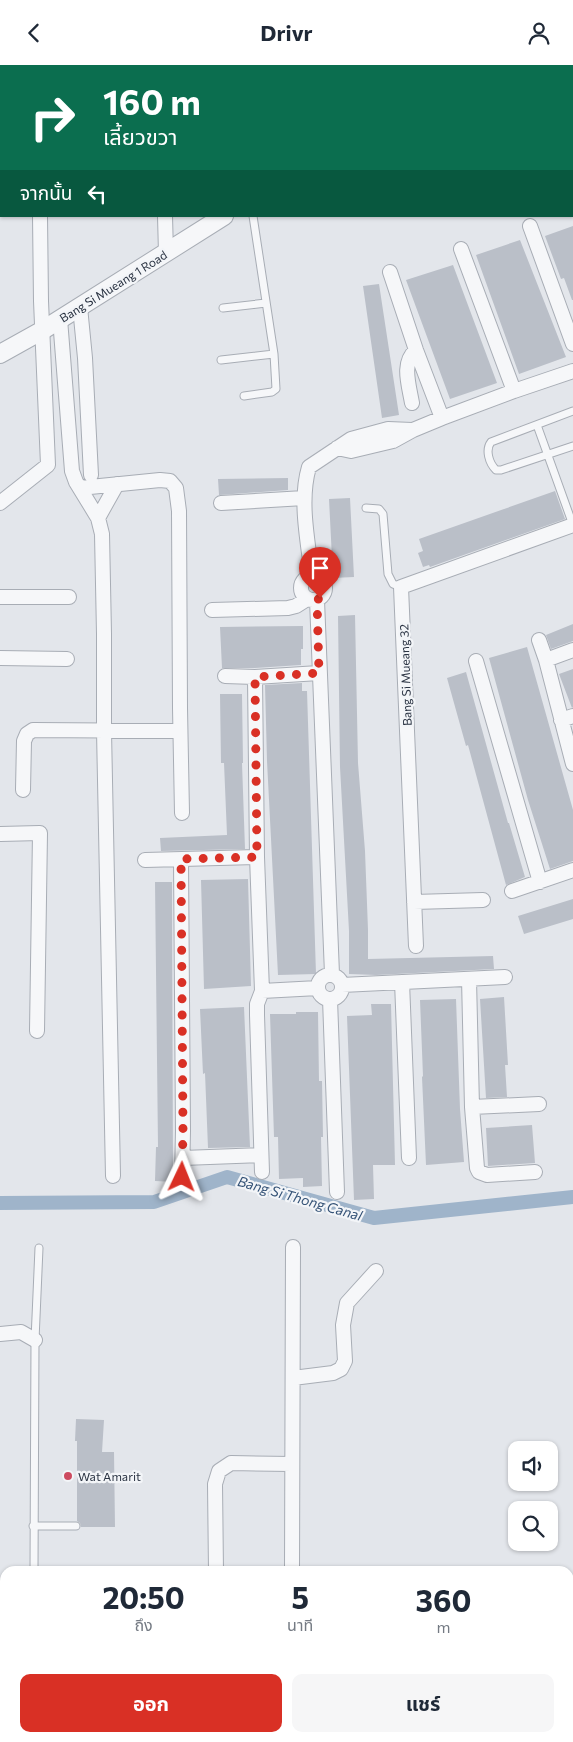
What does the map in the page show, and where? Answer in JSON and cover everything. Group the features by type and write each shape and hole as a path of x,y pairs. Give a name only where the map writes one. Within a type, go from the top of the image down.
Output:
{"street":[{"path":"0,503 48,465 40,217"},
{"path":"165,217 166,253"},
{"name":"Bang Si Mueang 1 Road","path":"0,354 43,330 222,217"},
{"path":"530,227 573,344"},
{"path":"461,249 514,391"},
{"path":"390,272 416,350 442,418"},
{"path":"80,307 92,475"},
{"path":"60,319 72,471 98,518 102,534 113,1176"},
{"path":"412,403 407,363 412,353 416,350"},
{"path":"312,599 302,595 301,586 306,578 312,576 304,498 305,481 309,467 350,439 388,429 413,430 514,391 573,371"},
{"path":"80,488 160,480 170,481 176,488 179,511 182,813"},
{"path":"98,518 117,484"},
{"path":"221,503 304,498"},
{"path":"401,587 573,525"},
{"name":"Bang Si Mueang 32","path":"401,587 416,946"},
{"path":"0,597 69,597"},
{"path":"212,610 288,608 296,607 312,599"},
{"path":"312,599 319,673 332,975"},
{"path":"539,641 567,718 573,764"},
{"path":"546,660 573,650"},
{"path":"0,658 67,659"},
{"path":"476,661 540,881"},
{"path":"225,676 255,677 319,673"},
{"path":"255,677 257,857 262,991 257,1004 257,1015 262,1172"},
{"path":"23,790 24,741 33,730 180,731"},
{"path":"0,834 40,833 37,1031"},
{"path":"145,860 257,857"},
{"path":"181,859 182,1177"},
{"path":"512,891 573,870"},
{"path":"414,902 483,900"},
{"path":"332,975 339,978 342,989 338,996 330,999 321,995 318,988 323,977 332,975"},
{"path":"342,985 505,977"},
{"path":"469,979 472,1107 475,1161 479,1173 487,1175 535,1172"},
{"path":"402,982 409,1158"},
{"path":"262,991 318,988"},
{"path":"330,999 338,1192"},
{"path":"472,1107 539,1104"},
{"path":"183,1158 260,1155"},
{"path":"292,1566 293,1247"},
{"path":"293,1378 333,1373 341,1369 345,1361 343,1325 347,1303 376,1271"},
{"path":"0,1334 21,1332 35,1340"},
{"path":"216,1566 215,1485 219,1471 231,1463 292,1464"}],"lane":[{"path":"244,395 272,392 276,389 274,354 253,217"},
{"path":"223,308 266,303"},
{"path":"220,360 274,354"},
{"path":"573,411 491,442 488,446 488,451 492,466 496,470 500,470 573,447"},
{"path":"537,425 573,525"},
{"path":"366,508 379,509 383,514 388,574 393,584 401,587"},
{"path":"34,1566 35,1340 39,1248"},
{"path":"34,1526 76,1526"}],"building":[{"path":"573,226 572,300 564,278 561,279 545,236"},
{"path":"520,240 566,357 519,374 476,255"},
{"path":"453,265 497,383 450,399 406,280"},
{"path":"379,284 399,415 382,418 363,286"},
{"path":"288,478 288,490 219,495 218,479"},
{"path":"555,491 565,519 430,567 429,565 423,567 418,553 423,551 419,539"},
{"path":"350,498 354,577 333,578 329,499"},
{"path":"355,615 358,763 365,851 368,959 493,956 494,969 376,975 349,974 349,931 340,767 338,616"},
{"path":"573,624 573,641 551,649 546,635"},
{"path":"303,626 301,665 222,668 220,627"},
{"path":"527,647 573,810 573,861 550,869 528,800 489,658"},
{"path":"573,669 573,707 572,708 559,674"},
{"path":"466,672 525,877 506,885 468,745 466,746 447,678"},
{"path":"302,683 302,691 307,691 316,974 278,975 265,685"},
{"path":"220,694 242,694 245,849 161,851 160,838 227,835 224,763 221,763"},
{"path":"248,879 251,986 204,989 201,880"},
{"path":"155,882 172,882 173,1177 175,1182 155,1181 156,1147 158,1147"},
{"path":"573,899 573,919 524,934 518,916"},
{"path":"504,997 508,1065 505,1065 507,1097 486,1098 480,999"},
{"path":"456,999 464,1162 426,1165 420,1000"},
{"path":"371,1004 391,1004 395,1165 373,1165 374,1199 354,1200 347,1016 372,1015"},
{"path":"244,1007 250,1147 208,1148 200,1009"},
{"path":"296,1012 318,1012 319,1081 322,1081 322,1186 303,1187 303,1178 279,1179 278,1137 274,1137 270,1014 296,1014"},
{"path":"532,1125 535,1163 488,1166 486,1128"},
{"path":"76,1419 104,1420 102,1452 114,1452 115,1527 81,1527 77,1521"}],"waterway":[{"name":"Bang Si Thong Canal","path":"0,1203 154,1202 227,1177 374,1218 573,1197"}],"place":[{"name":"Wat Amarit","path":"68,1476"}],"route":[{"path":"182,1177 181,859 257,857 255,677 319,673 317,600 320,598"}]}
